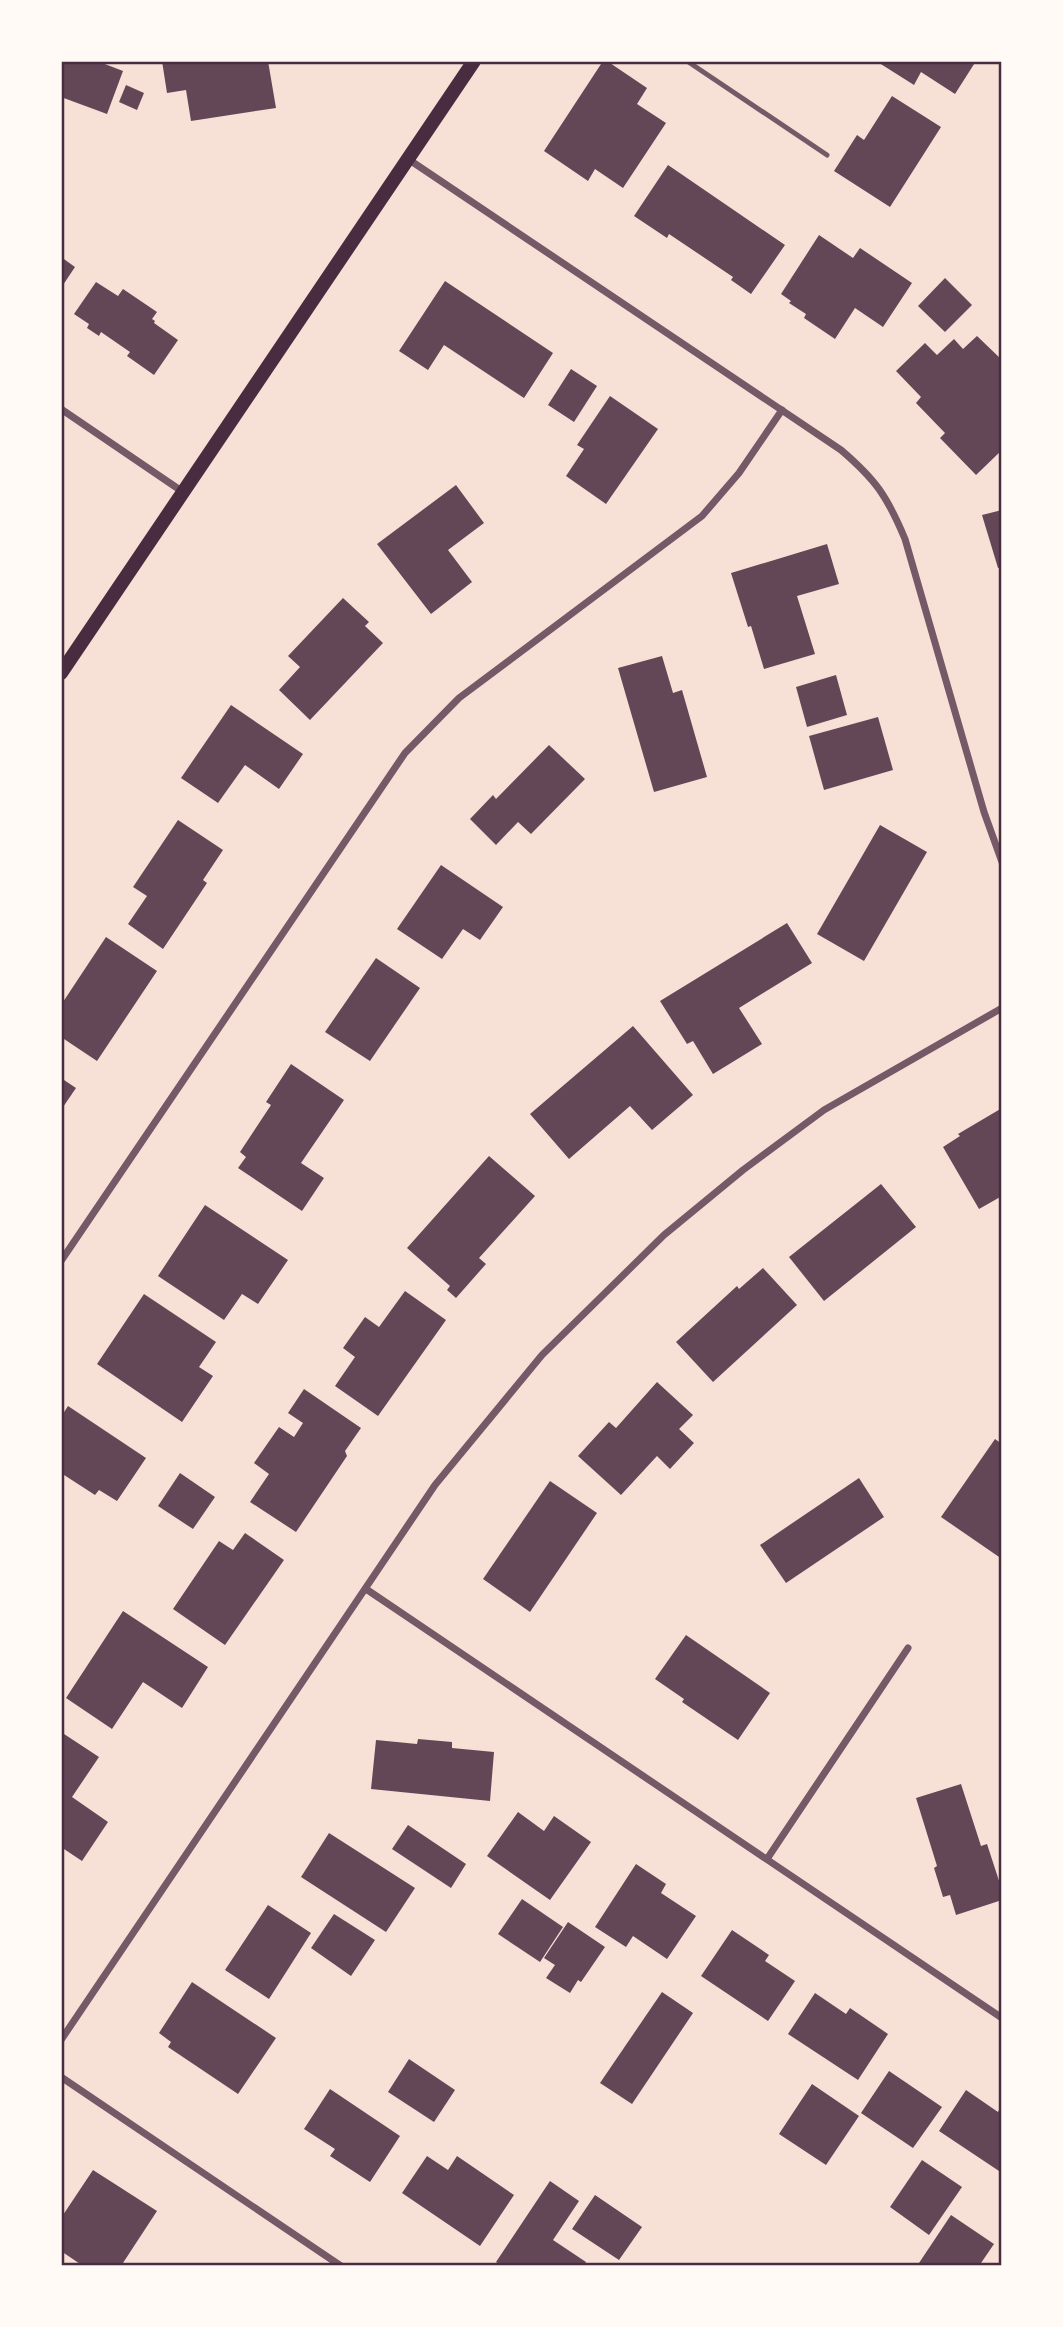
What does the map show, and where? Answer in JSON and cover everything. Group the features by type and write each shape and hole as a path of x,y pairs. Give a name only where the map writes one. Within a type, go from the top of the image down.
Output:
{"main road":[{"path":"61,673 474,61"}],"street":[{"path":"408,159 841,450 875,480 905,539 984,812 1002,862"},
{"path":"61,409 183,492"},
{"path":"61,1261 405,753 459,698 702,516 739,473 782,410"},
{"path":"61,2040 435,1485 542,1355 664,1235 743,1170 824,1110 1002,1008"},
{"path":"366,1589 1002,2018"},
{"path":"767,1859 908,1648"},
{"path":"61,2077 341,2266"}],"lane":[{"path":"687,61 827,155"}],"building":[{"path":"61,61 97,61 123,71 107,114 61,97"},
{"path":"162,61 268,61 276,108 191,121 186,90 167,93"},
{"path":"603,61 647,88 637,104 666,123 623,188 595,169 588,181 544,151"},
{"path":"876,61 976,61 955,94 921,72 914,85"},
{"path":"126,85 144,93 137,110 119,102"},
{"path":"892,96 941,127 890,207 834,171 857,135 864,140"},
{"path":"668,165 785,245 751,294 731,280 733,277 669,234 667,238 634,216"},
{"path":"819,235 853,258 860,248 912,283 883,327 855,308 835,339 804,318 806,314 781,294"},
{"path":"61,257 75,267 61,288"},
{"path":"945,278 972,305 945,332 918,306"},
{"path":"445,281 553,353 524,398 444,345 428,370 399,351"},
{"path":"96,282 118,296 123,289 157,312 152,319 154,323 178,340 154,375 127,356 130,352 101,332 99,336 87,328 89,324 74,314"},
{"path":"977,336 1002,360 1002,450 976,475 940,438 945,433 916,403 921,397 896,371 925,343 937,355 954,339 963,349"},
{"path":"571,369 597,386 574,422 548,405"},
{"path":"610,396 658,429 606,504 566,476 584,449 577,445"},
{"path":"456,485 484,523 448,550 472,582 431,614 377,544"},
{"path":"1002,510 1002,567 998,568 982,515"},
{"path":"827,544 839,584 797,596 815,654 764,669 731,573"},
{"path":"343,598 369,622 365,626 383,643 310,720 279,690 300,667 288,656"},
{"path":"662,656 673,693 682,690 707,777 654,792 618,668"},
{"path":"836,675 847,715 807,727 796,687"},
{"path":"231,705 303,754 279,789 245,765 218,803 181,778"},
{"path":"878,717 893,770 824,790 809,736"},
{"path":"549,745 585,779 531,834 518,822 496,845 470,819 493,795 496,799"},
{"path":"178,820 223,850 203,880 207,883 163,949 128,924 147,896 133,887"},
{"path":"880,825 927,852 864,961 817,934"},
{"path":"441,865 503,907 480,940 463,929 442,959 397,929"},
{"path":"787,923 812,963 739,1008 762,1044 713,1074 693,1041 687,1044 660,1001"},
{"path":"106,937 157,971 97,1061 61,1037 61,1005"},
{"path":"376,958 420,988 370,1061 325,1032"},
{"path":"633,1026 693,1095 652,1130 630,1106 569,1159 530,1114"},
{"path":"291,1064 344,1100 301,1163 324,1178 302,1211 238,1168 246,1157 240,1152 271,1105 266,1102"},
{"path":"61,1078 76,1088 61,1110"},
{"path":"1002,1108 1002,1196 979,1209 943,1147 960,1136 958,1134"},
{"path":"489,1156 535,1196 479,1258 486,1264 456,1298 447,1290 450,1286 407,1248"},
{"path":"881,1184 916,1227 824,1301 789,1257"},
{"path":"205,1205 288,1260 258,1304 242,1294 224,1320 158,1276"},
{"path":"763,1268 797,1305 713,1382 676,1342 737,1286 739,1289"},
{"path":"405,1291 446,1320 378,1416 335,1386 355,1357 343,1348 365,1317 379,1327"},
{"path":"144,1294 216,1342 199,1367 213,1376 182,1422 97,1364"},
{"path":"657,1382 693,1415 679,1429 694,1443 670,1469 657,1456 621,1495 578,1456 609,1422 616,1428"},
{"path":"304,1389 361,1428 345,1451 347,1456 296,1532 250,1502 269,1474 254,1463 279,1427 294,1437 303,1423 288,1413"},
{"path":"68,1406 146,1458 117,1501 99,1490 95,1495 61,1473 61,1417"},
{"path":"995,1439 1002,1444 1002,1559 941,1517"},
{"path":"180,1473 215,1497 193,1529 158,1506"},
{"path":"859,1478 884,1517 786,1583 760,1545"},
{"path":"550,1481 597,1513 530,1612 483,1579"},
{"path":"245,1533 284,1560 225,1645 173,1609 219,1541 233,1550"},
{"path":"123,1611 208,1667 182,1708 143,1682 112,1729 66,1698"},
{"path":"686,1635 770,1693 738,1740 682,1702 684,1699 655,1679"},
{"path":"61,1732 99,1757 72,1797 108,1822 82,1861 61,1847"},
{"path":"418,1739 452,1742 452,1748 494,1752 490,1801 371,1789 376,1740 417,1744"},
{"path":"961,1784 981,1846 987,1844 1002,1890 1002,1900 956,1915 950,1895 943,1897 934,1868 937,1866 916,1798"},
{"path":"518,1812 544,1831 554,1816 591,1842 550,1900 487,1856"},
{"path":"408,1825 466,1864 451,1888 392,1849"},
{"path":"329,1833 415,1888 386,1932 301,1877"},
{"path":"636,1864 666,1884 661,1893 696,1916 667,1959 633,1936 626,1947 595,1927"},
{"path":"522,1899 563,1927 540,1962 498,1934"},
{"path":"268,1905 311,1933 269,1999 225,1970"},
{"path":"334,1914 375,1940 351,1976 311,1948"},
{"path":"568,1922 605,1947 570,1993 546,1978 555,1965 544,1958"},
{"path":"732,1930 769,1955 765,1961 795,1981 768,2021 701,1976"},
{"path":"192,1982 276,2038 238,2094 168,2047 171,2042 159,2033"},
{"path":"662,1992 693,2013 632,2104 600,2083"},
{"path":"815,1993 846,2014 850,2008 888,2034 858,2080 788,2034"},
{"path":"409,2059 455,2090 434,2122 388,2092"},
{"path":"889,2071 942,2107 913,2148 861,2113"},
{"path":"812,2084 859,2116 826,2165 779,2134"},
{"path":"330,2089 400,2136 370,2182 330,2156 335,2149 304,2129"},
{"path":"966,2090 998,2112 1002,2105 1002,2173 939,2131"},
{"path":"427,2156 448,2170 457,2156 514,2195 480,2246 402,2193"},
{"path":"922,2160 962,2187 929,2235 890,2207"},
{"path":"93,2170 157,2211 121,2266 83,2266 61,2251 61,2218"},
{"path":"550,2181 579,2201 553,2240 586,2262 584,2266 502,2266 496,2262"},
{"path":"595,2195 642,2227 619,2260 572,2229"},
{"path":"951,2215 994,2244 979,2266 917,2266"}]}
